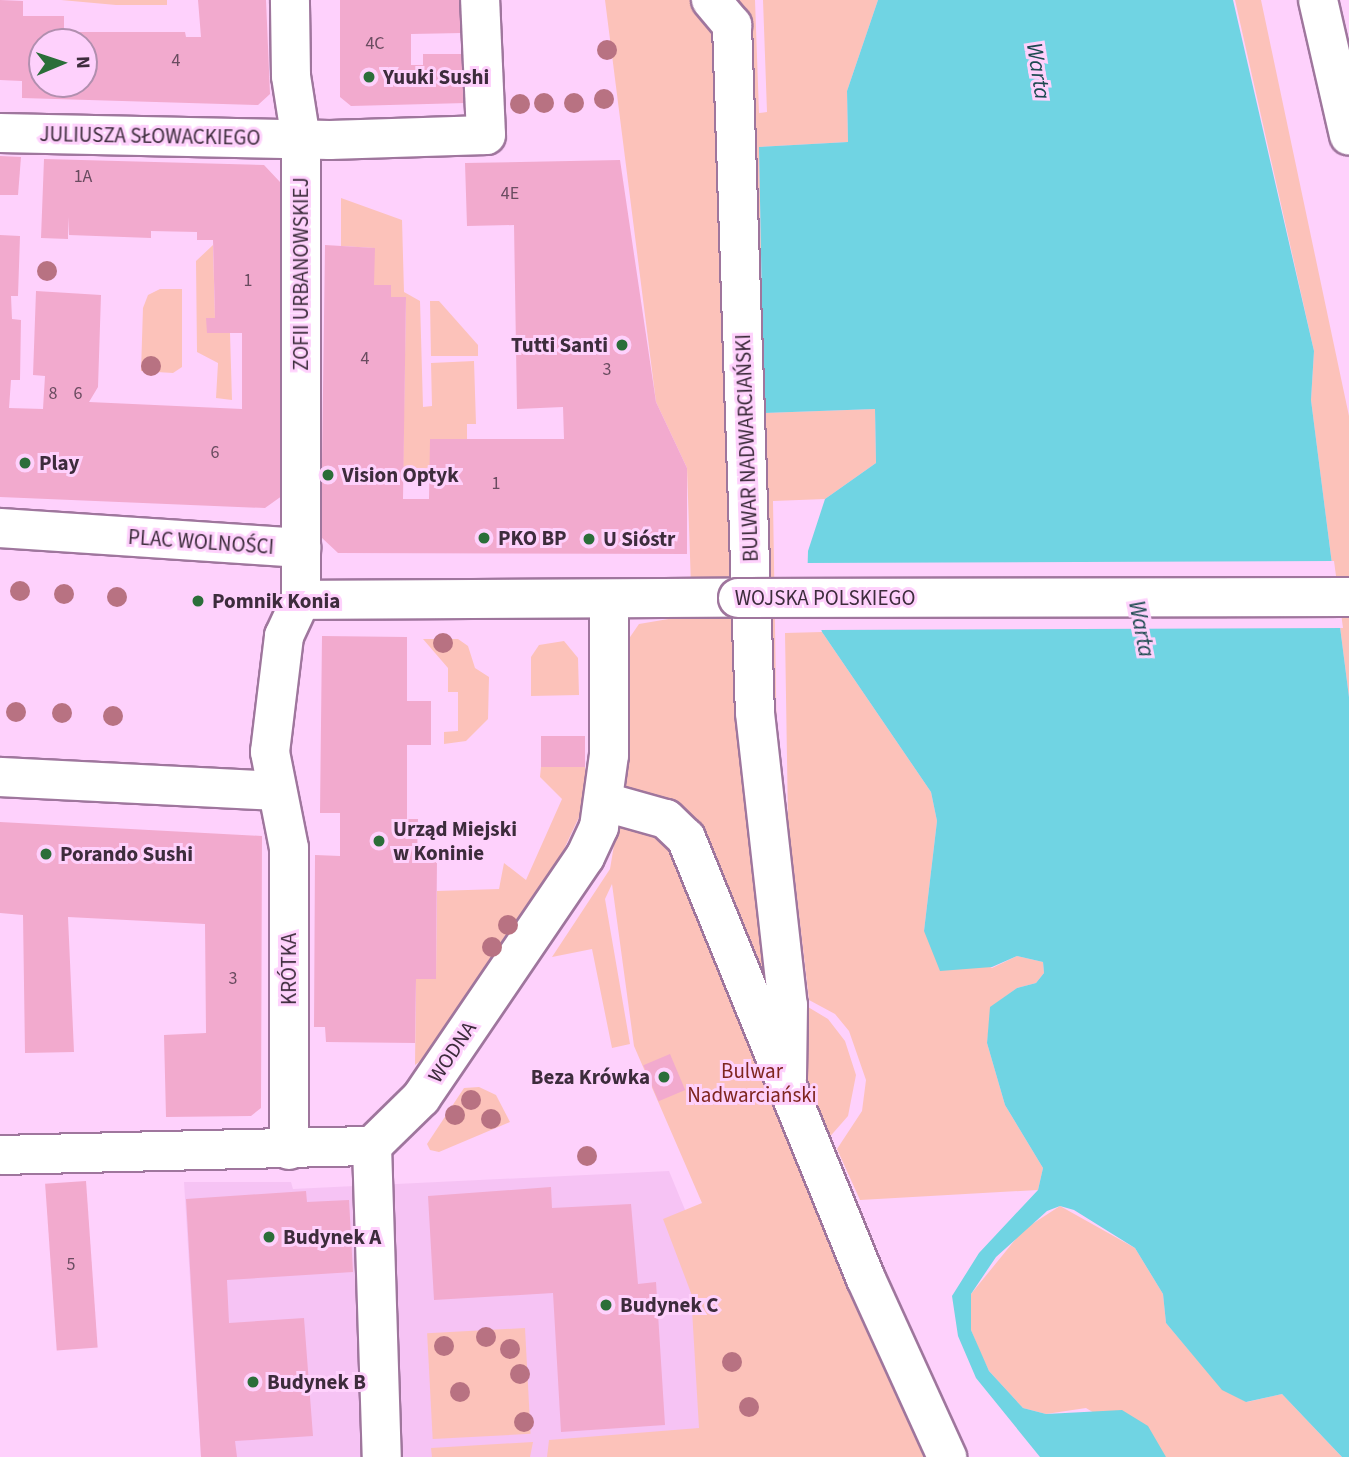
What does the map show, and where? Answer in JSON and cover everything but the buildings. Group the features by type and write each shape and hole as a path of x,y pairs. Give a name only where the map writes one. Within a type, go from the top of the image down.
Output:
{"street":[{"name":"ZOFII URBANOWSKIEJ","path":"289,0 291,76 301,140 301,548"},
{"name":"JULIUSZA SŁOWACKIEGO","path":"0,133 301,140 486,135 480,0"},
{"name":"BULWAR NADWARCIAŃSKI","path":"711,0 732,25 755,713 788,1005 787,1079 866,1279 947,1457"},
{"path":"1318,0 1349,135"},
{"name":"PLAC WOLNOŚCI","path":"0,528 301,548 301,600 284,636 277,671 270,752 274,791"},
{"name":"WOJSKA POLSKIEGO","path":"301,600 1349,597"},
{"name":"WODNA","path":"372,1146 421,1098 585,857 605,802 609,600"},
{"path":"0,777 274,791"},
{"name":"KRÓTKA","path":"274,791 289,848 289,1150"},
{"path":"605,802 666,819 686,838 787,1079"},
{"path":"0,1156 372,1146 382,1457"}],"shaded area":[{"path":"669,1171 787,1457 201,1457 184,1182 291,1182 293,1189"}],"green space":[{"path":"61,0 167,0 167,5 116,5"},
{"name":"Bulwar Nadwarciański","path":"605,0 755,0 759,113 767,112 763,0 878,0 847,91 848,142 759,147 764,413 875,409 876,463 825,499 773,501 778,816 803,1004 828,1019 845,1041 856,1075 848,1116 827,1140 966,1457 547,1457 549,1440 699,1428 691,1293 663,1219 702,1203 634,1046 612,884 605,899 630,1044 612,1048 592,949 552,957 610,869 626,773 628,640 639,624 692,615 687,468 656,402"},
{"path":"1235,0 1261,0 1349,416 1349,697 1311,400 1314,351"},
{"path":"341,198 402,220 404,292 420,301 423,407 432,406 431,363 474,361 476,424 467,424 467,439 430,469 403,470 406,298 391,297 391,285 374,285 374,248 341,246"},
{"path":"213,245 215,318 207,318 207,333 230,333 232,400 216,398 218,363 197,352 196,261"},
{"path":"160,289 182,289 182,367 173,373 141,371 143,308 148,295"},
{"path":"430,301 439,301 478,345 478,356 431,356"},
{"path":"822,632 931,792 937,821 924,931 992,968 1017,956 1043,962 1044,973 1036,983 1017,988 991,1007 987,1043 1005,1105 1043,1168 1038,1190 860,1200 837,1149 862,1111 866,1080 849,1031 835,1014 809,1000 788,821 785,633"},
{"path":"423,639 458,639 468,646 475,668 489,677 488,719 466,741 444,744 444,732 458,731 458,692 448,692 448,668"},
{"path":"564,641 578,658 579,695 531,696 531,657 539,645"},
{"path":"585,766 587,800 557,864 430,1054 415,1065 416,979 436,978 437,891 499,889 504,863 526,880 562,799 540,777 541,767"},
{"path":"479,1087 496,1095 510,1122 439,1152 430,1150 427,1144 464,1088"},
{"path":"1060,1206 1135,1248 1163,1294 1166,1323 1222,1389 1247,1402 1282,1394 1342,1457 1166,1457 1086,1408 1046,1414 1023,1408 989,1371 980,1352 971,1330 971,1294 1023,1230"},
{"path":"525,1328 531,1434 433,1439 427,1333"},
{"path":"533,1442 530,1457 432,1457 431,1448"}],"water":[{"name":"Warta","path":"878,0 1233,0 1314,351 1311,400 1349,697 1349,1457 1342,1457 1282,1394 1246,1402 1222,1390 1166,1323 1163,1294 1135,1248 1074,1210 1060,1206 1047,1211 996,1257 971,1294 971,1330 989,1371 1023,1408 1046,1414 1122,1410 1148,1426 1166,1457 1040,1457 976,1378 958,1336 952,1296 979,1253 1038,1190 1043,1168 1005,1105 987,1043 990,1007 1017,988 1036,983 1044,973 1043,962 1017,956 992,967 940,971 924,931 937,821 931,792 822,632 807,587 808,551 825,499 876,463 875,409 764,413 759,147 848,142 847,91"}],"pier":[{"path":"1334,561 1343,628 817,630 804,588 805,563"}],"place":[{"name":"Yuuki Sushi","path":"369,77"},
{"name":"Tutti Santi","path":"622,345"},
{"name":"Play","path":"25,463"},
{"name":"Vision Optyk","path":"328,475"},
{"name":"PKO BP","path":"484,538"},
{"name":"U Sióstr","path":"589,539"},
{"name":"Pomnik Konia","path":"198,601"},
{"name":"Urząd Miejski w Koninie","path":"379,841"},
{"name":"Porando Sushi","path":"46,854"},
{"name":"Beza Krówka","path":"664,1077"},
{"name":"Budynek A","path":"269,1237"},
{"name":"Budynek C","path":"606,1305"},
{"name":"Budynek B","path":"253,1382"}]}
